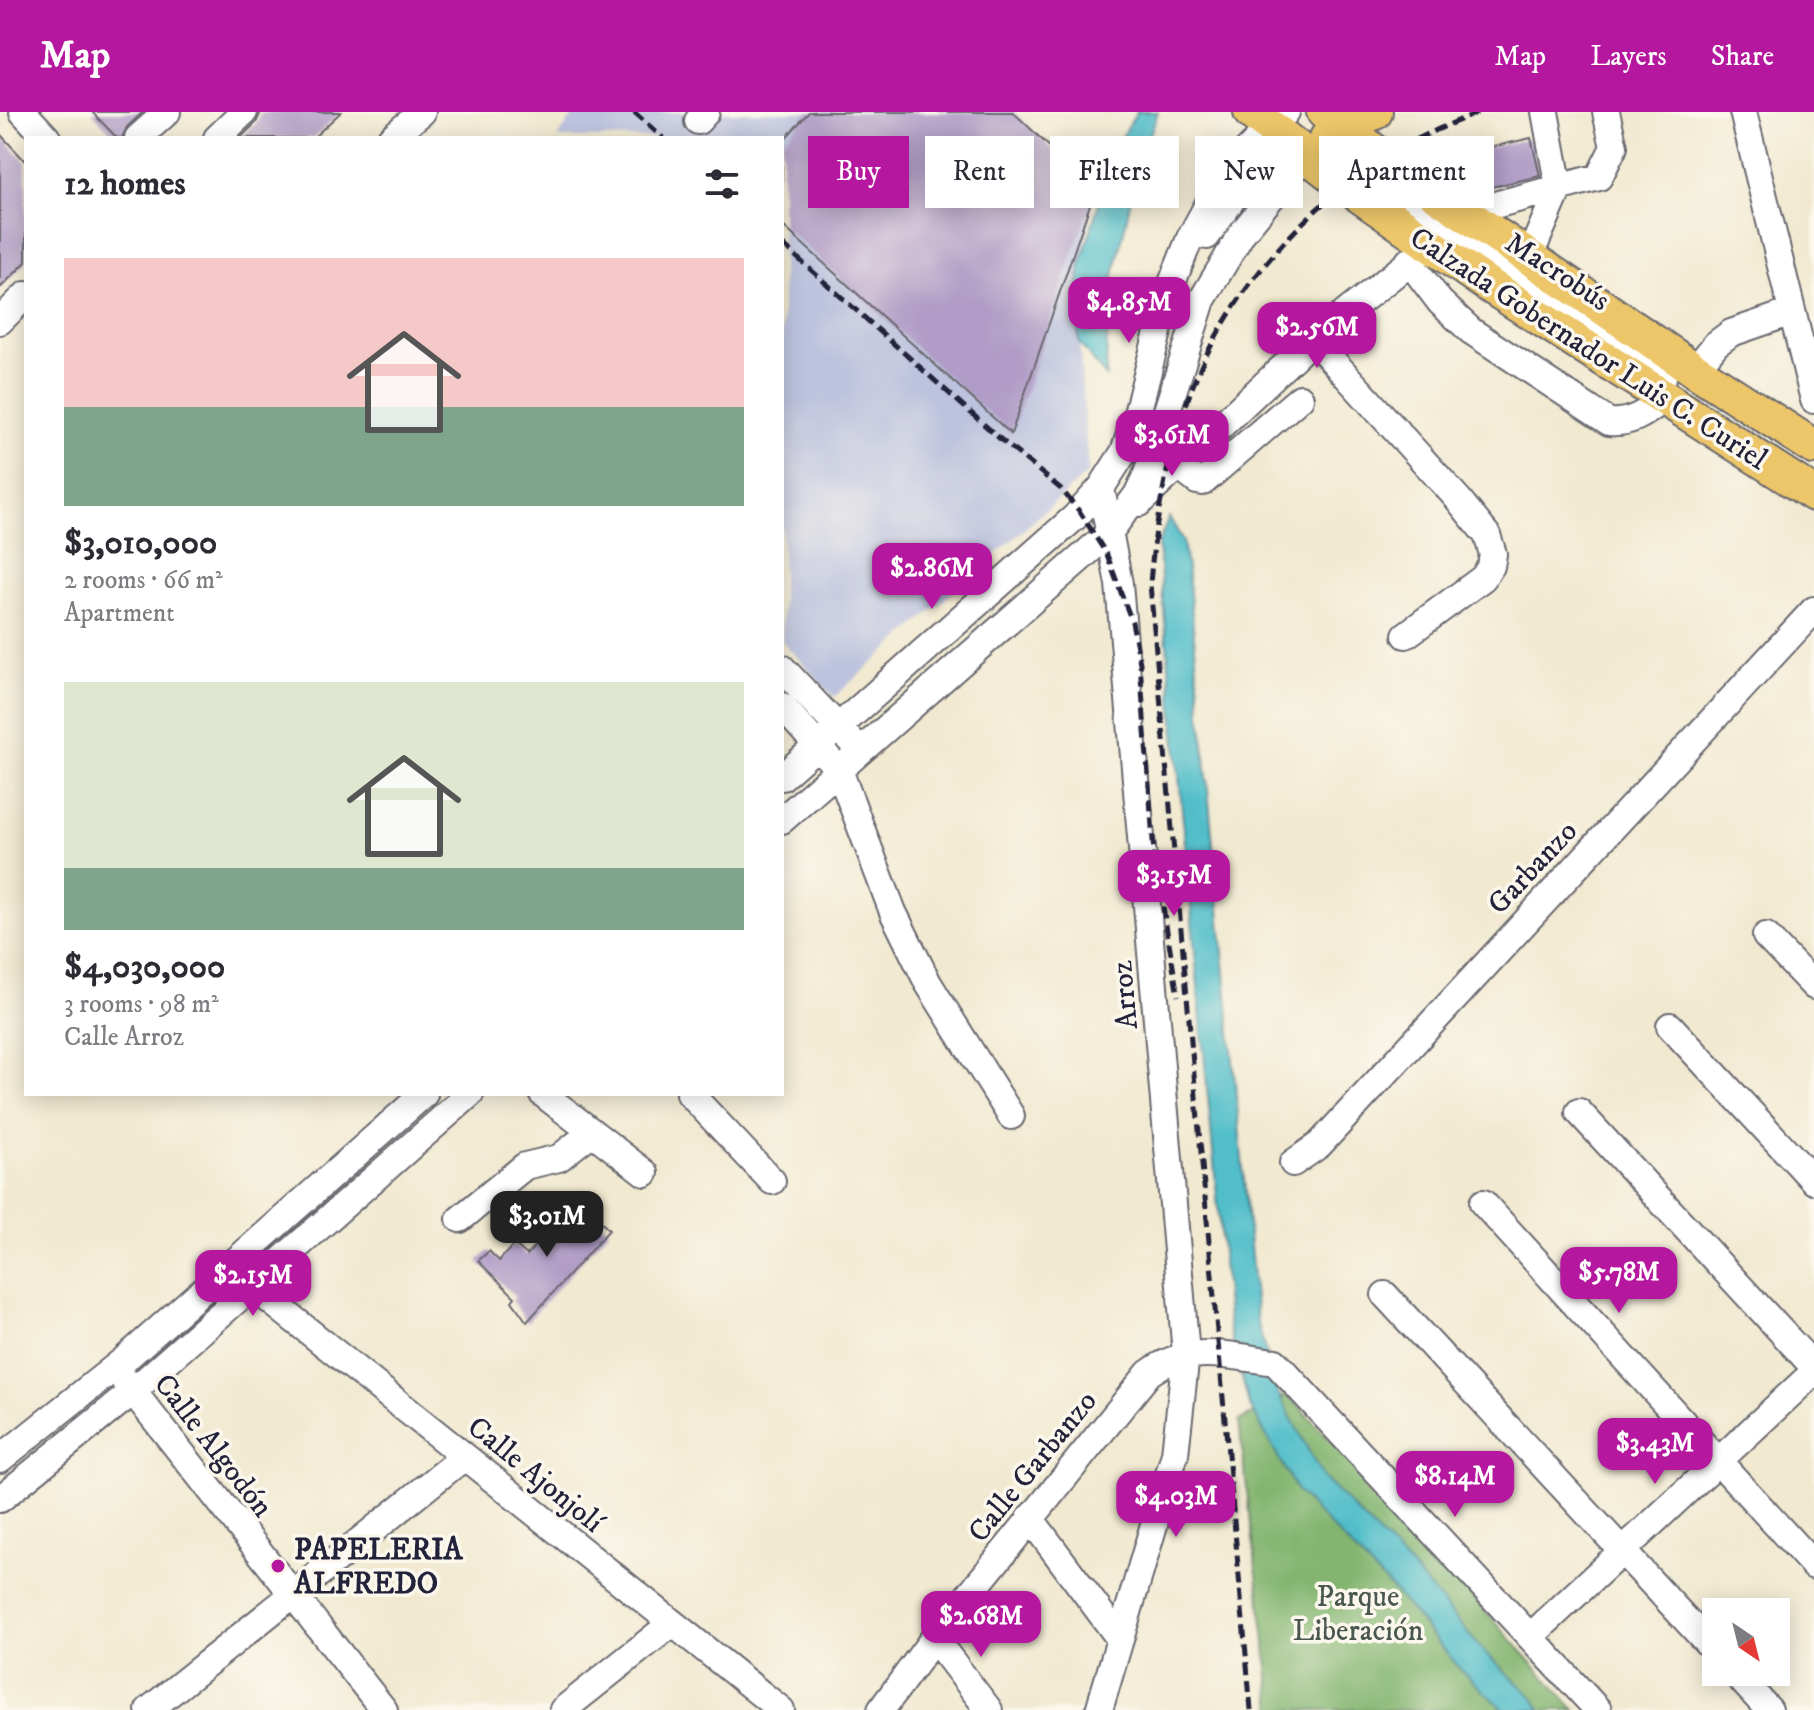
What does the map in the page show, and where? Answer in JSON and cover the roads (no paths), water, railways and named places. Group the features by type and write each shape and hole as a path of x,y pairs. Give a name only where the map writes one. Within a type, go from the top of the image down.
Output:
{"main road":[{"path":"1299,124 1375,112"},
{"name":"Calzada Gobernador Luis C. Curiel","path":"1299,124 1442,238 1664,399 1814,494"},
{"name":"Calzada Gobernador Luis C. Curiel","path":"1299,124 1442,238 1529,258 1814,447"}],"street":[{"path":"23,112 45,136"},
{"path":"140,136 167,112"},
{"path":"219,136 244,112"},
{"path":"393,136 422,112"},
{"path":"1529,258 1559,188 1545,112"},
{"path":"784,818 1108,534 1313,339 1442,238 1491,206 1599,177 1614,147 1606,112"},
{"path":"1743,112 1814,400"},
{"path":"784,775 1075,517 1101,488 1124,452 1168,293 1240,188 1299,124"},
{"path":"1108,534 1137,495 1147,474 1202,300 1242,233 1299,124"},
{"path":"1442,238 1440,302 1471,331 1609,422 1638,417 1664,399"},
{"name":"Macrobús","path":"1442,238 1814,465"},
{"name":"Macrobús","path":"1442,238 1814,478"},
{"path":"0,321 24,297"},
{"path":"1695,370 1716,344 1731,333 1792,312"},
{"path":"1313,339 1458,499 1492,544 1491,566 1483,578 1406,635"},
{"path":"1179,467 1203,482 1300,398"},
{"name":"Arroz","path":"1099,1710 1175,1454 1186,1354 1119,584 1101,488"},
{"name":"Garbanzo","path":"1293,1163 1319,1145 1814,610"},
{"path":"784,670 860,751"},
{"path":"784,708 839,770 893,912 921,969 1011,1116"},
{"path":"1766,936 1814,986"},
{"path":"1670,1026 1814,1181"},
{"path":"0,1459 116,1367 422,1096"},
{"path":"0,1499 131,1393 468,1096"},
{"path":"546,1096 645,1173"},
{"path":"692,1096 772,1181"},
{"path":"1530,1637 1814,1369 1579,1112"},
{"path":"460,1219 525,1166 559,1158 592,1132"},
{"path":"1483,1203 1814,1566"},
{"name":"Calle Ajonjolí","path":"252,1286 781,1710"},
{"path":"1385,1295 1702,1637"},
{"path":"1186,1354 1275,1362 1598,1710"},
{"name":"Calle Garbanzo","path":"881,1710 934,1638 1149,1373 1165,1361 1186,1354"},
{"name":"Calle Algodón","path":"116,1367 131,1393 384,1710"},
{"path":"149,1710 464,1457"},
{"path":"1030,1518 1120,1639"},
{"path":"563,1710 671,1624"},
{"path":"934,1638 989,1710"},
{"path":"1747,1686 1769,1710"}],"water":[{"path":"1137,112 1158,112 1149,136 1122,136"},
{"path":"1097,208 1129,208 1108,302 1106,377 1079,343 1077,307 1081,264"},
{"path":"1169,517 1183,541 1189,583 1257,1321 1275,1387 1323,1478 1417,1573 1483,1651 1533,1697 1541,1710 1505,1710 1462,1671 1396,1593 1298,1493 1249,1404 1229,1329 1158,545"}],"railway":[{"path":"634,112 661,136"},
{"path":"1251,1710 1150,584 1155,537 1174,444 1202,364 1241,296 1265,264 1320,206 1350,181 1404,146 1480,112"},
{"path":"784,246 999,438 1061,489 1080,512 1107,555 1132,622 1140,663 1154,854 1178,996"}],"place":[{"name":"PAPELERIA ALFREDO","path":"278,1566"}],"park label":[{"name":"Parque Liberación","path":"1358,1613"}]}
